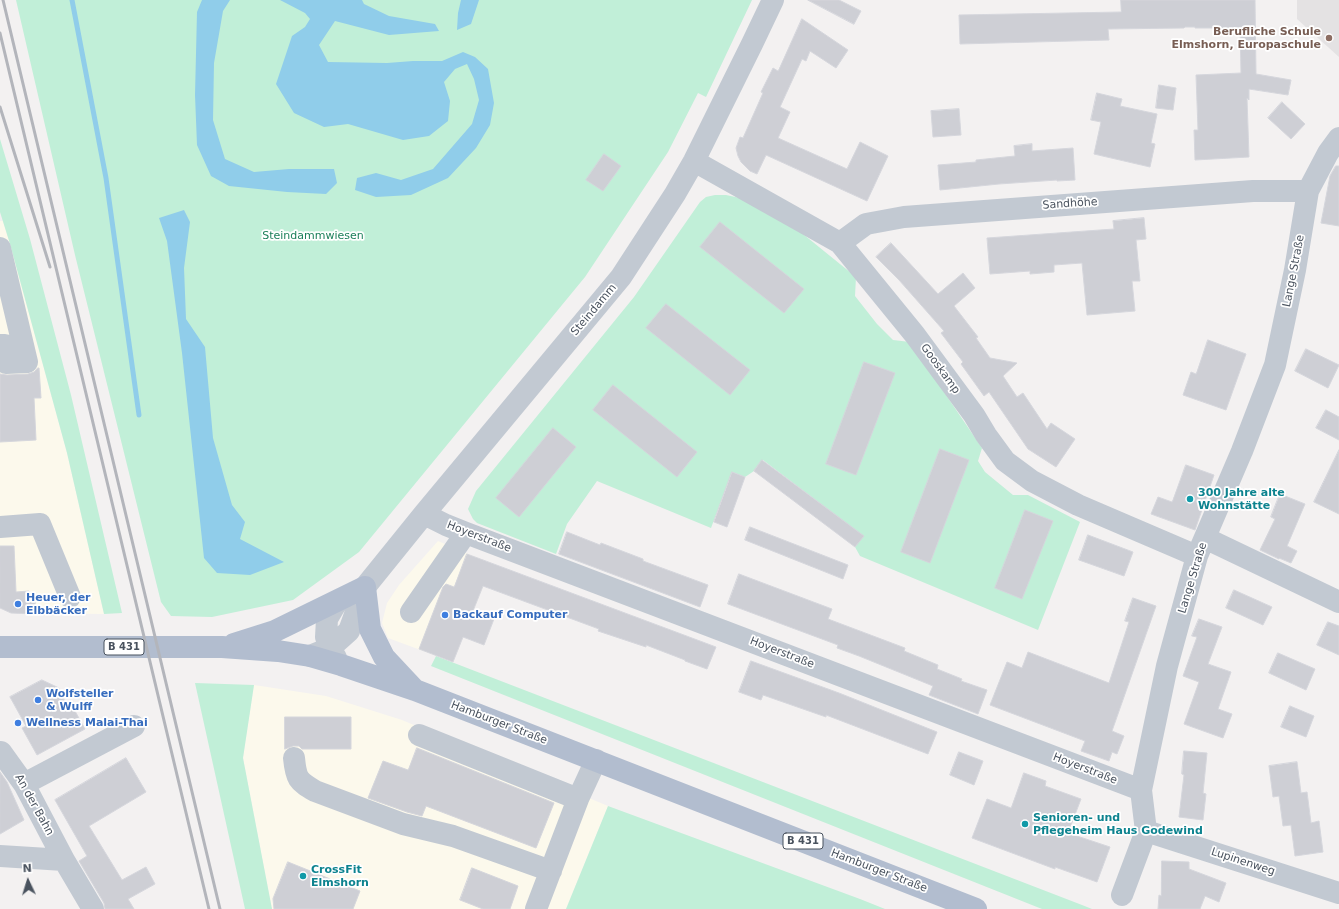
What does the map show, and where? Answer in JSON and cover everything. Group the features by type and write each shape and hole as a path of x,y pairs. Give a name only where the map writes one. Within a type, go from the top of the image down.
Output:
{"main road":[{"path":"222,648 275,631 365,587 370,628 384,657 415,690"},
{"name":"Hamburger Straße","path":"0,647 222,648 278,651 310,656 335,656 415,690 976,909"}],"street":[{"name":"Steindamm","path":"335,656 326,637 327,619 338,602 365,587 621,277 675,194 694,161 773,0"},
{"name":"Lange Straße","path":"1122,895 1146,831 1141,790 1167,666 1201,547 1242,451 1275,365 1295,270 1308,190 1335,150"},
{"name":"Gooskamp","path":"694,161 840,243 915,335 974,415 986,435 1005,461 1032,480 1078,505 1201,547 1339,602"},
{"name":"Sandhöhe","path":"840,243 866,224 904,217 1253,191 1308,190"},
{"path":"0,248 27,362 6,363 5,344 0,345"},
{"name":"Hoyerstraße","path":"424,514 466,533 1141,790"},
{"path":"0,527 40,524 70,597"},
{"path":"411,612 466,533"},
{"path":"24,784 134,726"},
{"path":"419,735 578,799"},
{"name":"An der Bahn","path":"1,752 24,784 64,860 93,909"},
{"path":"294,758 295,773 302,784 315,791 403,824 453,836 551,871"},
{"path":"536,909 578,799 596,760"},
{"name":"Lupinenweg","path":"1146,831 1339,893"},
{"path":"0,856 64,860"}],"shaded area":[{"name":"Berufliche Schule Elmshorn, Europaschule","path":"1297,0 1339,0 1339,57 1297,19"},
{"path":"0,221 3,221 10,244 67,453 104,614 11,613 0,608"},
{"path":"438,541 492,564 453,662 388,638 382,623 387,603 399,585"},
{"path":"254,685 326,696 402,720 608,806 566,909 272,909 243,758"}],"green space":[{"name":"Steindammwiesen","path":"16,0 752,0 706,97 698,93 668,152 585,277 359,552 293,600 212,617 171,616 161,602 75,255"},
{"path":"0,139 30,239 71,395 122,613 104,614 67,453 0,212"},
{"path":"726,195 740,198 782,217 856,277 855,296 877,324 893,340 910,342 982,448 978,461 985,472 1013,495 1028,495 1080,522 1038,630 860,556 855,547 863,536 763,460 754,471 745,477 732,472 711,528 597,481 567,524 556,554 477,523 473,519 468,509 476,491 634,297 700,202 706,197"},
{"path":"436,656 1092,909 1042,909 431,666"},
{"path":"195,683 254,685 243,758 272,909 245,909"},
{"path":"608,806 860,899 885,909 566,909"}],"water":[{"path":"202,0 230,0 223,11 214,63 213,120 225,159 254,172 289,169 334,169 337,183 326,194 287,192 229,186 211,176 197,145 195,95 197,12"},
{"path":"280,0 362,0 364,4 389,16 435,24 439,31 389,35 335,21 319,45 328,62 387,63 442,61 463,52 475,57 488,69 494,103 490,125 476,148 448,178 411,195 376,197 355,190 357,178 376,173 401,180 433,169 472,124 479,100 474,79 467,64 455,69 444,82 450,101 448,121 429,136 403,140 348,124 324,127 294,113 276,84 292,36 305,27 310,19 305,13"},
{"path":"461,0 479,0 471,24 457,30 458,13"},
{"path":"184,210 190,222 184,268 186,319 205,347 213,438 232,505 245,522 240,539 284,562 250,575 217,573 204,558 182,353 167,241 159,218"}],"building":[{"path":"808,0 839,0 861,11 854,24"},
{"path":"1121,0 1255,0 1256,74 1291,80 1288,95 1249,89 1249,100 1247,98 1249,157 1195,160 1194,130 1198,130 1196,75 1241,73 1240,28 1185,27 1108,29 1109,40 960,44 959,15 1121,12"},
{"path":"802,19 848,50 836,68 810,51 806,61 802,59 780,107 790,112 778,138 847,169 860,142 888,156 867,201 766,155 757,174 750,171 741,162 738,156 736,148 740,137 743,138 763,93 761,92 773,68 778,71"},
{"path":"1159,85 1176,88 1173,110 1156,108"},
{"path":"1097,93 1122,99 1120,106 1157,114 1151,143 1155,144 1150,167 1094,154 1101,122 1091,120"},
{"path":"1282,102 1305,124 1291,139 1268,118"},
{"path":"959,109 961,135 933,137 931,111"},
{"path":"1032,144 1032,151 1073,148 1075,180 999,184 940,190 938,165 976,162 976,160 1015,156 1014,146"},
{"path":"604,154 621,166 603,191 586,180"},
{"path":"1336,166 1339,166 1339,226 1321,223 1330,176"},
{"path":"1144,218 1146,239 1136,240 1140,281 1132,281 1135,311 1087,315 1082,263 1054,265 1054,272 1030,274 1030,271 990,274 987,238 1114,229 1113,221"},
{"path":"720,222 804,289 784,313 700,247"},
{"path":"891,243 938,294 963,273 975,288 954,306 978,337 976,338 990,358 1017,363 1003,376 1017,397 1023,393 1047,429 1051,423 1075,439 1056,467 1028,449 989,392 984,396 961,364 963,362 941,333 944,331 899,280 876,257"},
{"path":"666,304 750,370 730,395 646,328"},
{"path":"1208,340 1246,354 1226,410 1183,395 1191,372 1196,374"},
{"path":"1306,349 1339,365 1328,388 1295,371"},
{"path":"864,362 895,373 856,475 826,464"},
{"path":"38,368 41,398 34,398 36,440 0,442 0,374 28,374 34,372"},
{"path":"613,385 697,452 677,477 593,410"},
{"path":"1326,410 1339,417 1339,440 1316,428"},
{"path":"553,428 576,447 519,517 496,498"},
{"path":"940,449 969,460 930,563 901,552"},
{"path":"1339,450 1339,514 1314,502"},
{"path":"762,460 864,536 855,547 754,471"},
{"name":"300 Jahre alte Wohnstätte","path":"1186,465 1214,475 1195,530 1151,514 1158,497 1172,502"},
{"path":"732,472 745,477 727,527 714,522"},
{"path":"1280,494 1305,504 1287,546 1297,551 1291,563 1260,550 1275,519 1271,517"},
{"path":"1025,510 1053,521 1022,599 995,588"},
{"path":"750,527 848,565 843,579 745,540"},
{"path":"567,532 600,545 601,543 643,559 643,561 708,585 700,607 559,554"},
{"path":"1088,535 1133,552 1124,576 1079,560"},
{"path":"0,546 14,546 16,592 29,591 35,601 36,614 11,613 0,608"},
{"path":"467,554 716,647 707,669 646,645 646,647 598,631 599,629 483,586 473,611 494,619 484,645 463,637 453,662 419,649 443,587 446,584 454,587"},
{"path":"739,574 832,609 828,619 905,648 904,651 938,665 937,669 962,679 961,681 987,690 978,714 929,695 933,686 837,648 838,645 728,604"},
{"path":"1234,590 1272,607 1263,625 1226,608"},
{"path":"1133,598 1156,606 1112,731 1124,736 1117,754 1112,752 1109,761 1081,751 1085,741 990,705 1007,662 1022,668 1028,652 1109,683 1129,622 1125,621"},
{"path":"1199,619 1222,627 1208,664 1231,672 1218,709 1232,714 1223,738 1184,724 1199,682 1183,676 1197,637 1192,636"},
{"path":"1328,622 1339,626 1339,655 1317,645"},
{"path":"1278,653 1315,669 1306,690 1269,673"},
{"path":"751,661 839,693 937,732 928,754 826,715 826,717 763,695 761,700 739,692"},
{"path":"42,680 59,688 66,704 70,702 85,729 37,755 22,728 26,726 10,697"},
{"path":"1290,706 1314,716 1306,737 1281,727"},
{"path":"285,717 351,717 351,749 302,749 299,746 293,746 285,749"},
{"path":"417,748 554,803 536,848 426,806 422,816 368,798 383,761 408,770"},
{"path":"1184,751 1207,753 1203,793 1206,794 1203,820 1179,817 1184,775 1182,774"},
{"path":"959,752 983,761 974,785 950,775"},
{"path":"126,758 146,792 89,826 122,880 146,867 155,884 128,899 134,909 105,909 104,903 79,861 87,856 55,800"},
{"path":"1297,762 1301,793 1307,792 1311,823 1319,821 1323,852 1295,856 1291,825 1283,826 1279,796 1273,797 1269,766"},
{"path":"0,772 7,782 24,820 0,834"},
{"name":"Senioren- und Pflegeheim Haus Godewind","path":"1024,773 1046,781 1045,786 1081,799 1068,833 1110,847 1097,882 1055,867 1055,869 972,838 987,799 1011,808"},
{"path":"1162,861 1189,862 1189,869 1226,883 1219,902 1205,896 1200,909 1158,909 1159,895 1161,896"},
{"name":"CrossFit Elmshorn","path":"288,862 360,891 353,909 274,909 273,899"},
{"path":"472,868 518,886 510,909 483,909 460,900"}],"waterway":[{"path":"72,0 106,178 139,415"}],"railway":[{"path":"3,0 220,909"},
{"path":"0,33 209,909"},
{"path":"0,107 50,267"}],"place":[{"name":"Berufliche Schule Elmshorn, Europaschule","path":"1329,38"},
{"name":"300 Jahre alte Wohnstätte","path":"1190,499"},
{"name":"Heuer, der Elbbäcker","path":"18,604"},
{"name":"Backauf Computer","path":"445,615"},
{"name":"Wolfsteller & Wulff","path":"38,700"},
{"name":"Wellness Malai-Thai","path":"18,723"},
{"name":"Senioren- und Pflegeheim Haus Godewind","path":"1025,824"},
{"name":"CrossFit Elmshorn","path":"303,876"}]}
